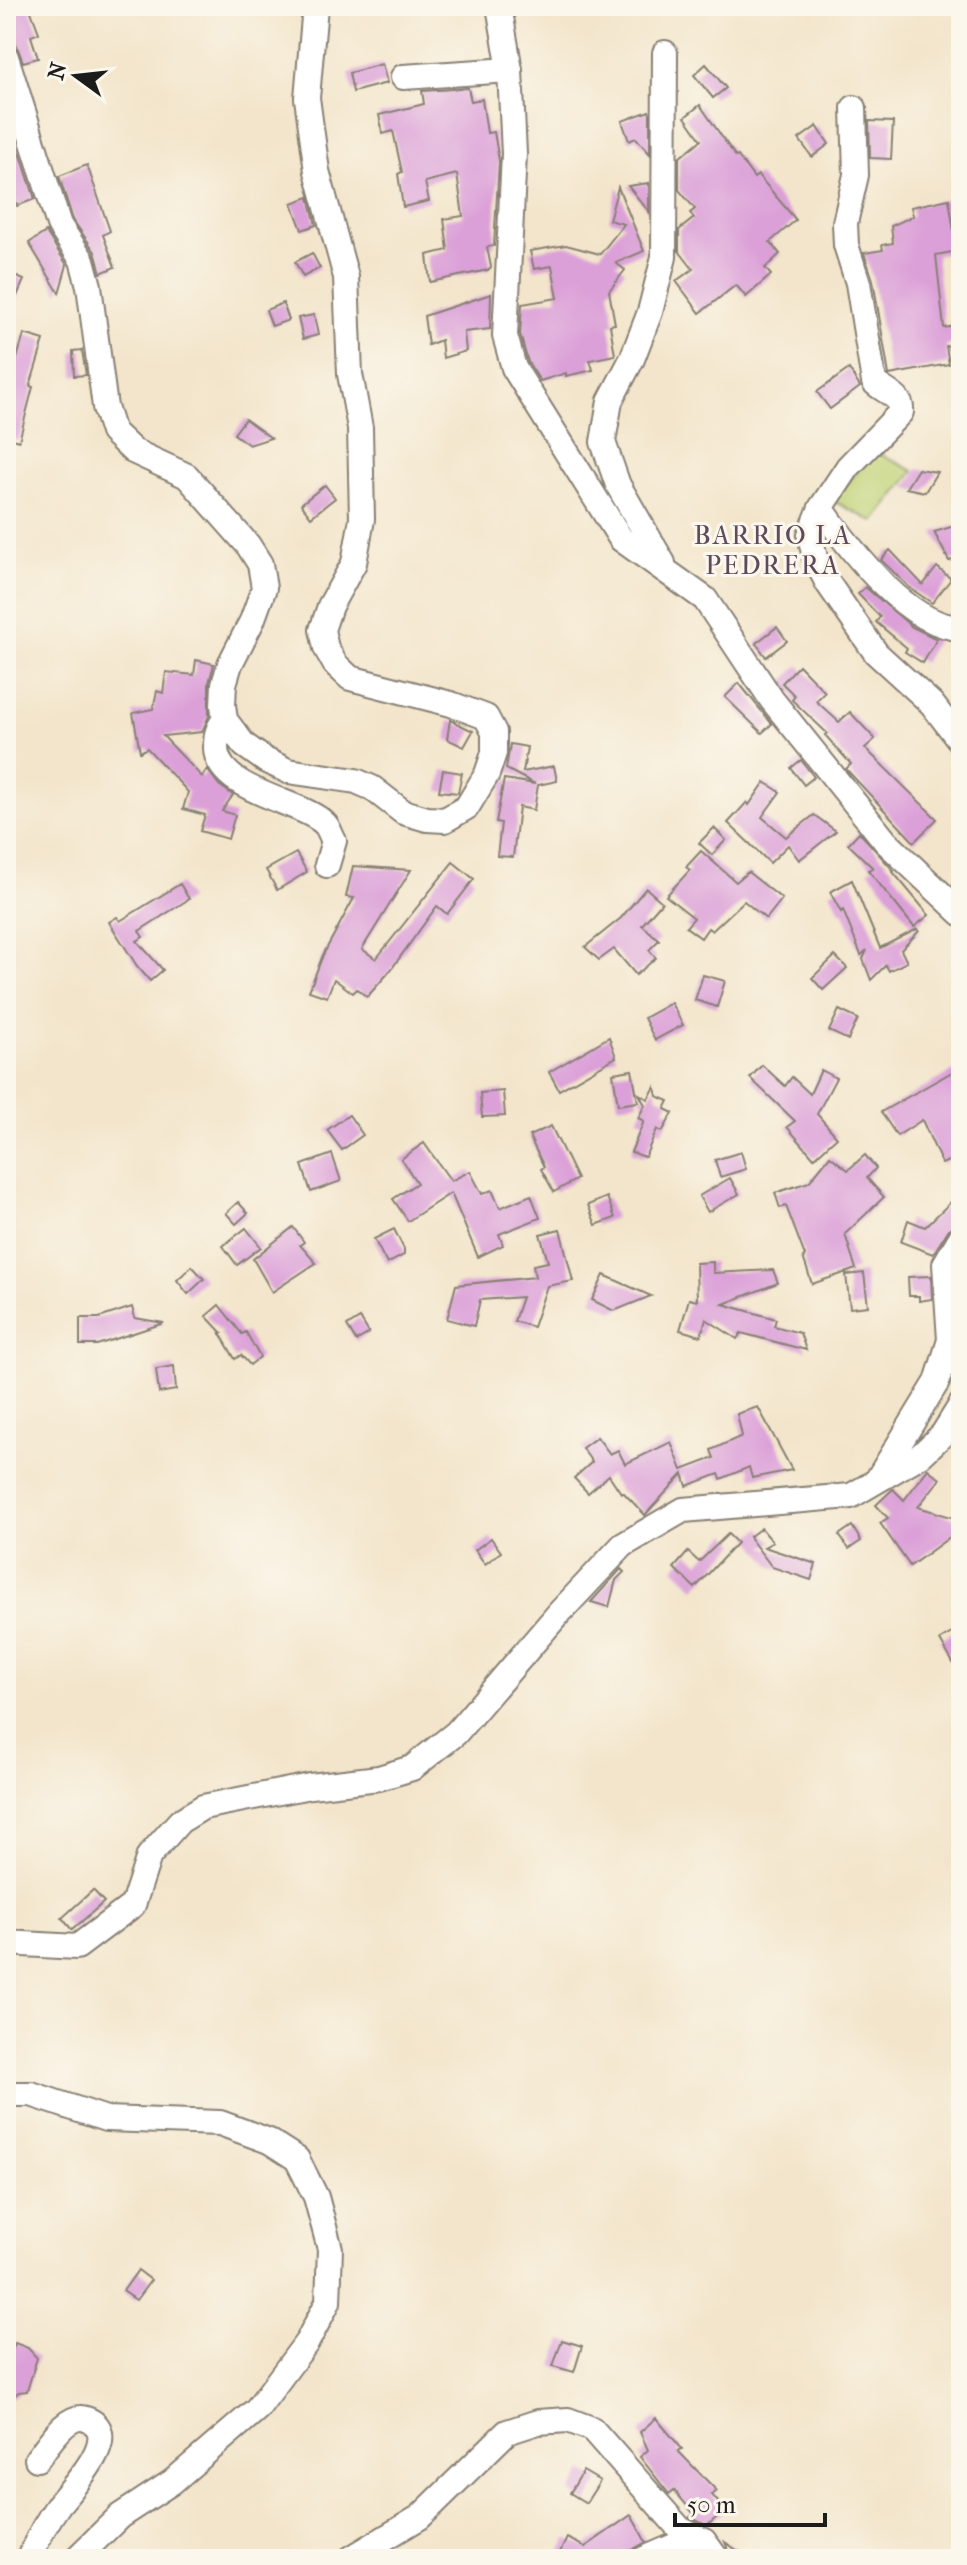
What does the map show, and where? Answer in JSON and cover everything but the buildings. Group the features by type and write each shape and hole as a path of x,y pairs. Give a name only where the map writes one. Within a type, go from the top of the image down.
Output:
{"street":[{"path":"6,57 59,225 82,260 89,286 105,407 113,432 133,451 187,476 248,545 260,564 264,588 224,684 225,720 244,745 288,771 356,781 372,788 403,812 445,820 467,807 487,774 494,753 494,732 486,717 451,704 350,678 335,664 326,648 322,630 330,606 354,563 362,519 360,428 350,374 346,277 317,171 307,98 315,6"},
{"path":"499,6 510,70 514,154 505,336 514,368 621,539 705,599 772,700 886,842 961,913"},
{"path":"665,53 664,257 650,312 632,359 610,401 603,442 618,485 668,572"},
{"path":"403,77 510,70"},
{"path":"854,108 856,175 845,223 846,245 858,283 874,382 898,399 902,407 901,412 848,467 821,508 810,535 815,558 827,582 876,653 932,704 961,742"},
{"path":"821,508 858,557 909,607 941,626 960,626"},
{"path":"225,720 219,727 216,739 216,754 220,763 240,782 260,794 325,823 334,841 327,865"},
{"path":"876,1482 937,1382 950,1340 945,1264 961,1237"},
{"path":"6,1943 77,1947 133,1905 149,1856 180,1821 203,1807 310,1786 379,1778 412,1768 456,1733 559,1613 623,1545 683,1510 851,1496 921,1455 943,1434 961,1405"},
{"path":"6,2094 31,2094 106,2119 220,2123 269,2141 297,2159 316,2197 330,2249 328,2302 307,2342 257,2409 172,2482 120,2516 76,2559"},
{"path":"30,2559 57,2507 96,2455 100,2433 98,2426 83,2417 75,2418 68,2422 37,2459"},
{"path":"350,2559 420,2517 507,2432 538,2422 568,2420 592,2429 682,2544"},
{"path":"644,2559 682,2544 704,2541 717,2559"}],"green space":[{"path":"874,451 914,471 874,522 833,501"}],"district":[{"name":"BARRIO LA PEDRERA","path":"773,550"}]}
